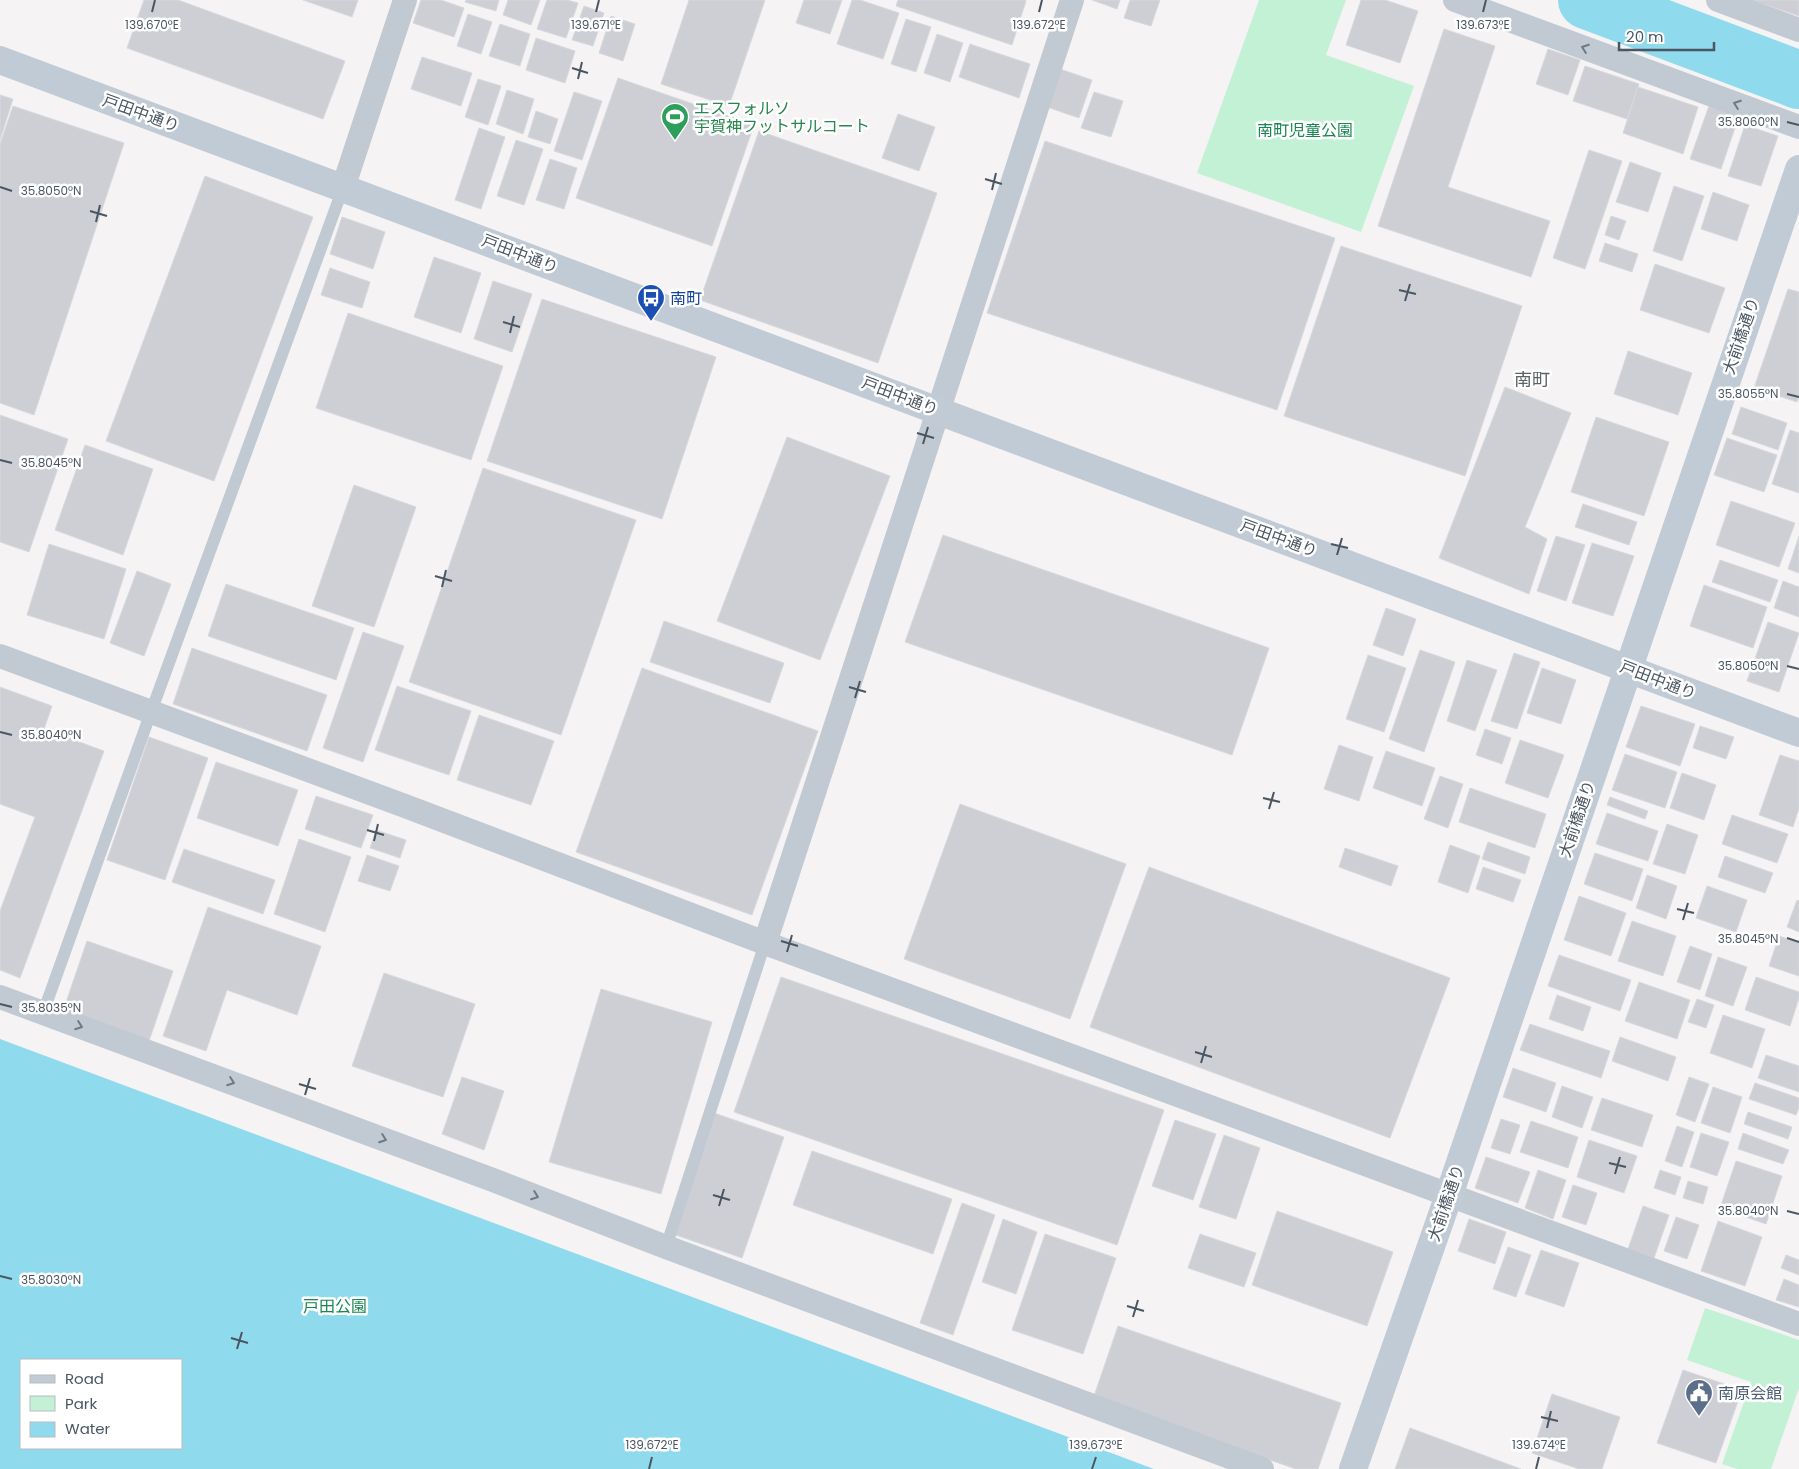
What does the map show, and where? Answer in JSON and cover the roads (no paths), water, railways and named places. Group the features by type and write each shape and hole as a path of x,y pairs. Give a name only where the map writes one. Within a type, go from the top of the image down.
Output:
{"street":[{"path":"343,188 405,0"},
{"path":"765,943 1072,0"},
{"path":"1455,0 1799,127"},
{"path":"1718,0 1799,30"},
{"name":"戸田中通り","path":"0,60 1799,733"},
{"name":"大前橋通り","path":"1353,1469 1449,1195 1799,169"},
{"path":"0,656 405,806 765,943 1799,1324"},
{"path":"0,997 1262,1469"}],"lane":[{"path":"43,1013 343,188"},
{"path":"666,1247 765,943"}],"water":[{"name":"戸田公園","path":"0,1039 1154,1469 0,1469"}],"waterway":[{"path":"1587,0 1799,80"}],"place":[{"name":"エスフォルソ 宇賀神フットサルコート","path":"675,141"},
{"name":"南町","path":"651,322"},
{"name":"南原会館","path":"1699,1417"}],"district":[{"name":"南町","path":"1532,379"}],"park label":[{"name":"南町児童公園","path":"1305,130"}]}
